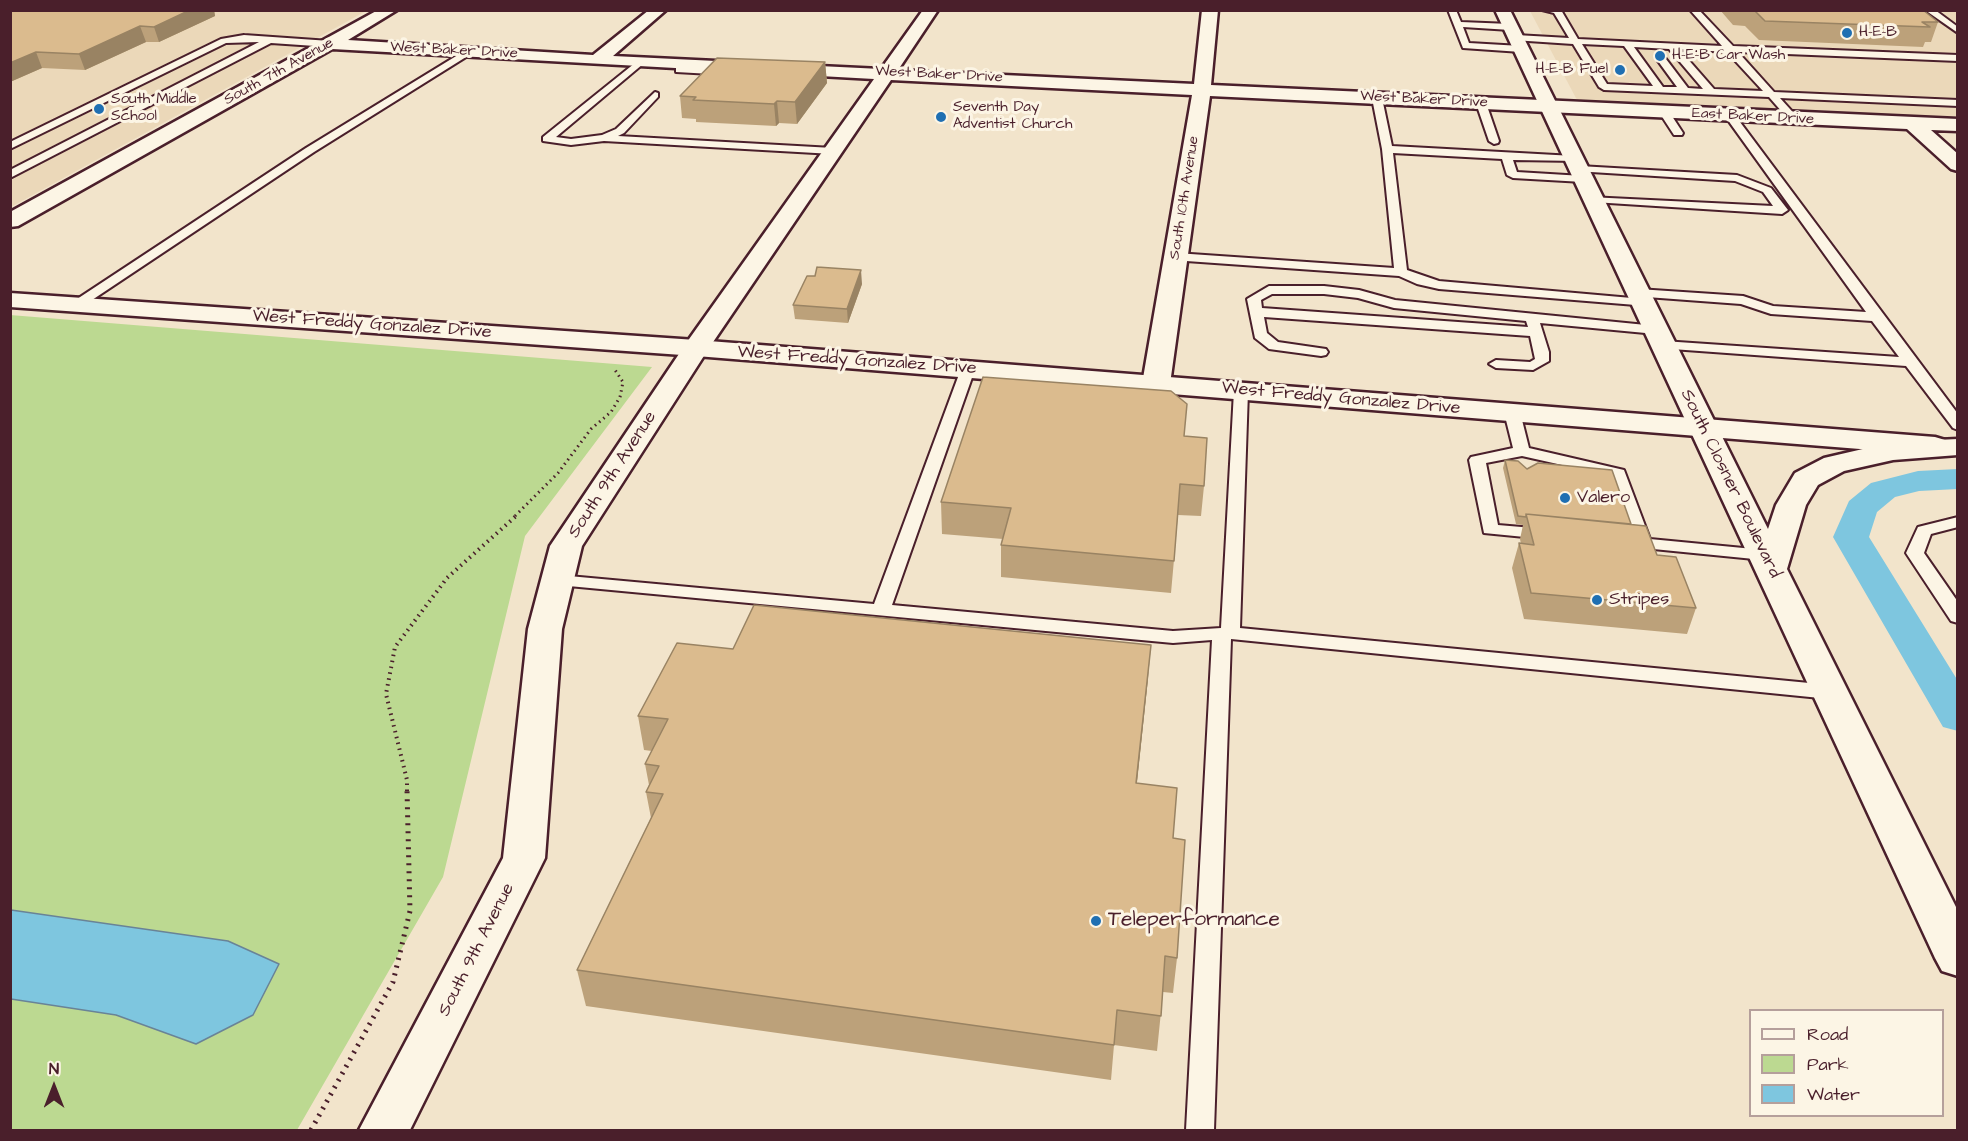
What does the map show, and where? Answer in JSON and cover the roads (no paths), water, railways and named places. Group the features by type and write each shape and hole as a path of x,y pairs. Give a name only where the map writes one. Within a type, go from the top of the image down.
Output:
{"street":[{"name":"South 7th Avenue","path":"16,216 390,10"},
{"path":"597,60 659,10"},
{"name":"South 9th Avenue","path":"384,1131 524,858 546,630 566,546 696,348 931,10"},
{"name":"South 10th Avenue","path":"1156,384 1202,90 1210,10"},
{"name":"South Closner Boulevard","path":"1511,28 1958,958"},
{"name":"West Baker Drive","path":"330,44 597,60 888,72 1202,90 1548,106"},
{"name":"East Baker Drive","path":"1548,106 1958,125"},
{"path":"1912,123 1958,165"},
{"name":"West Freddy Gonzalez Drive","path":"10,300 696,348 1703,427 1956,440"},
{"path":"1767,561 1791,505 1806,479 1834,464 1956,440"}],"lane":[{"path":"1546,10 1557,11 1604,87 1958,104"},
{"path":"1694,10 1794,119"},
{"path":"1929,10 1958,31"},
{"path":"1454,17 1577,41 1652,48 1672,46 1958,58"},
{"path":"1454,17 1466,46 1511,28"},
{"path":"10,146 212,46 238,38 330,44"},
{"path":"10,175 271,39"},
{"path":"1627,44 1660,89"},
{"path":"1672,46 1711,92"},
{"path":"75,305 310,150 469,52"},
{"path":"1663,61 1685,91"},
{"path":"640,62 547,139 571,142 604,138 833,151"},
{"path":"1591,64 1606,65 1591,64"},
{"path":"1644,67 1629,66 1644,67"},
{"path":"604,138 620,131 655,95"},
{"path":"1377,98 1387,149 1401,272"},
{"path":"1481,103 1494,141"},
{"path":"1664,112 1678,133"},
{"path":"1730,116 1910,362 1956,440"},
{"path":"1387,149 1506,156 1579,169 1643,187 1782,210 1767,190 1737,178 1643,187 1593,199"},
{"path":"1506,156 1513,175 1579,169"},
{"path":"1176,257 1401,272 1439,285 1641,298 1743,300 1771,310 1876,317"},
{"path":"1321,352 1274,346 1260,335 1254,299 1269,290 1308,289 1359,294 1394,304 1534,326"},
{"path":"1256,312 1534,326 1910,362"},
{"path":"1496,364 1533,366 1542,361 1542,352 1534,326"},
{"path":"881,610 968,369"},
{"path":"1200,1131 1241,391"},
{"path":"1512,412 1527,470"},
{"path":"1522,451 1571,474"},
{"path":"1563,536 1541,528 1490,529 1477,460 1522,451 1618,473 1643,544"},
{"path":"1958,522 1924,531 1915,553 1958,617"},
{"path":"1614,541 1767,561"},
{"path":"558,580 1173,637 1226,634 1830,692"}],"water":[{"path":"11,910 228,941 279,964 253,1015 196,1044 116,1015 11,999"}],"waterway":[{"path":"1958,479 1918,481 1883,490 1861,508 1851,537 1958,717"}],"place":[{"name":"H-E-B","path":"1847,33"},
{"name":"H-E-B Car Wash","path":"1660,56"},
{"name":"H-E-B Fuel","path":"1620,70"},
{"name":"South Middle School","path":"99,109"},
{"name":"Seventh Day Adventist Church","path":"941,117"},
{"name":"Valero","path":"1565,498"},
{"name":"Stripes","path":"1597,600"},
{"name":"Teleperformance","path":"1096,921"}]}
